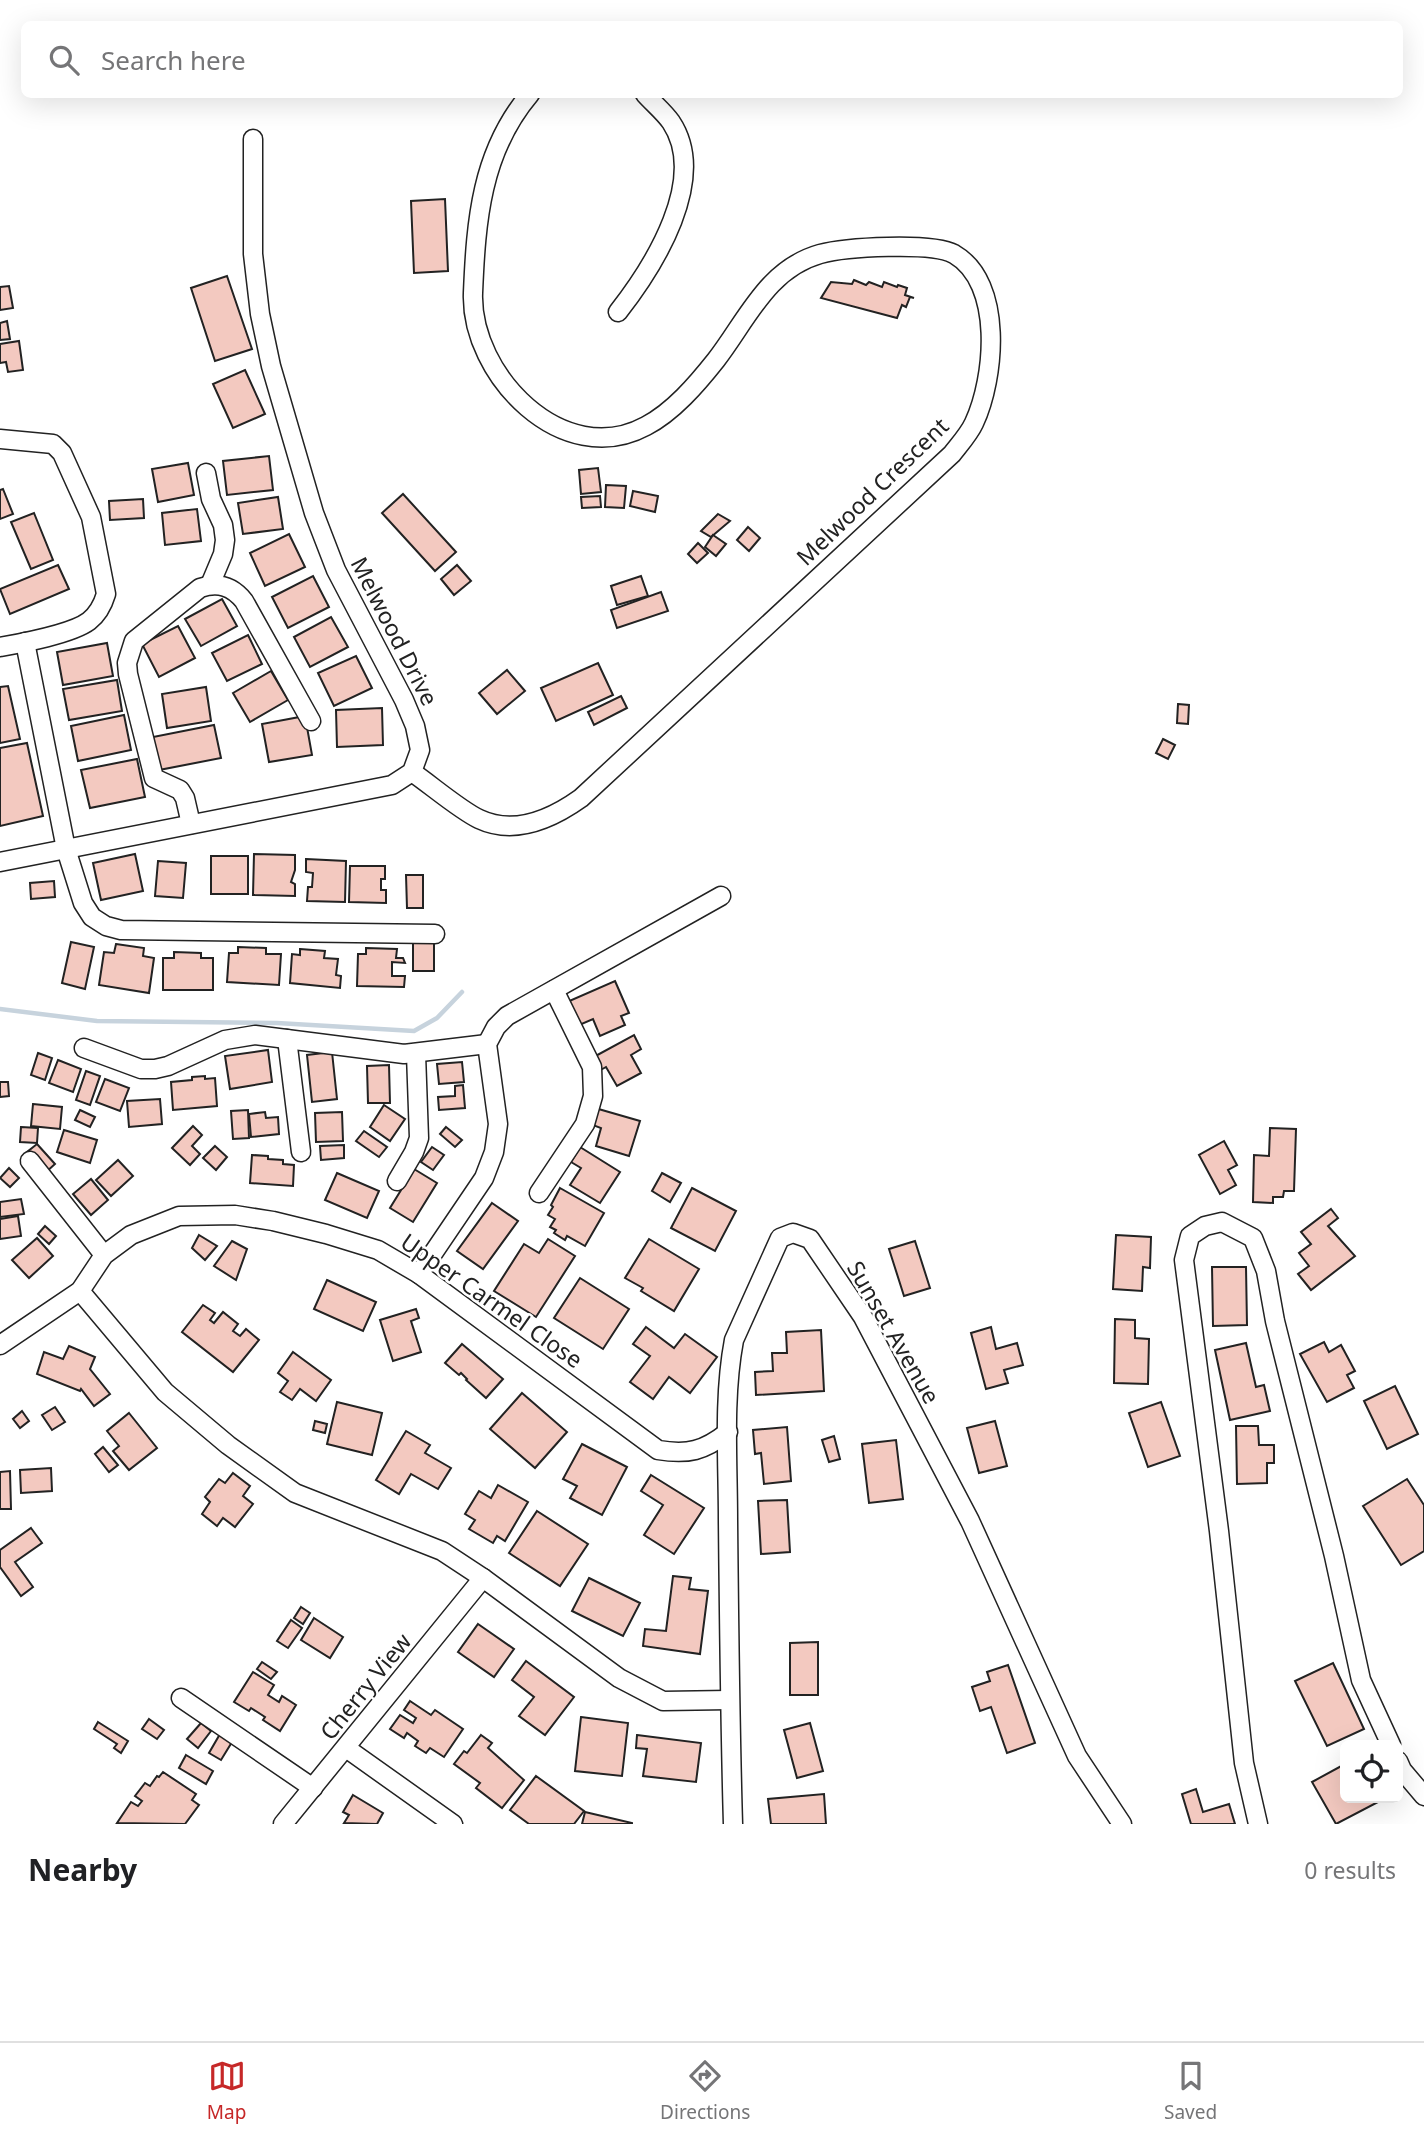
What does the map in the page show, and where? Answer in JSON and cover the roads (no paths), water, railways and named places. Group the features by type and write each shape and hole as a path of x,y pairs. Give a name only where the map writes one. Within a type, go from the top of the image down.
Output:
{"street":[{"name":"Melwood Crescent","path":"412,772 479,819 511,825 526,824 559,814 591,789 952,454 973,425 985,392 989,360 988,303 982,287 966,262 951,252 915,247 864,248 820,254 792,266 769,285 715,361 666,414 643,428 615,438 582,437 554,427 527,407 502,380 481,342 473,301 476,231 488,167 510,122 527,98"},
{"path":"618,312 650,267 681,195 684,173 682,153 671,122 649,98"},
{"name":"Melwood Drive","path":"253,139 253,254 260,314 271,366 314,513 336,570 415,726 420,750 412,772"},
{"path":"0,439 53,444 62,453 90,517 106,594 102,605 88,623 0,647"},
{"path":"206,473 211,499 223,525 225,540 223,554 210,585"},
{"path":"191,824 180,790 154,778 127,663 134,641 192,593 210,585 230,588 244,601 311,721"},
{"path":"25,642 66,849 83,903 92,916 106,926 121,930 435,934"},
{"path":"0,862 392,785 412,772"},
{"path":"419,1274 484,1178 494,1152 498,1124 487,1044 496,1027 507,1016 721,896"},
{"path":"539,1193 585,1124 593,1096 592,1067 554,990"},
{"path":"84,1048 141,1069 155,1069 225,1041 255,1035 404,1054 487,1044"},
{"path":"287,1039 301,1152"},
{"path":"397,1181 419,1138 416,1054"},
{"path":"30,1161 104,1255"},
{"name":"Upper Carmel Close","path":"0,1345 80,1291 104,1255 131,1235 179,1216 235,1215 273,1221 378,1250 419,1274 658,1450 690,1452 711,1446 728,1432"},
{"path":"1258,1824 1244,1763 1219,1531 1184,1261 1190,1236 1205,1226 1222,1222 1253,1238 1266,1272 1275,1321 1334,1556 1361,1680 1389,1740"},
{"name":"Sunset Avenue","path":"733,1824 729,1700 728,1432 734,1340 780,1238 793,1233 810,1239 863,1317 970,1521 1077,1756 1122,1824"},
{"path":"80,1291 165,1392 228,1445 295,1493 442,1552 483,1578 619,1678 663,1701 729,1700"},
{"name":"Cherry View","path":"283,1824 483,1578"},
{"path":"181,1698 313,1788"},
{"path":"346,1748 453,1824"},
{"path":"1403,1771 1424,1796"}],"waterway":[{"path":"0,1009 97,1021 277,1023 414,1031 437,1018 462,992"}]}
